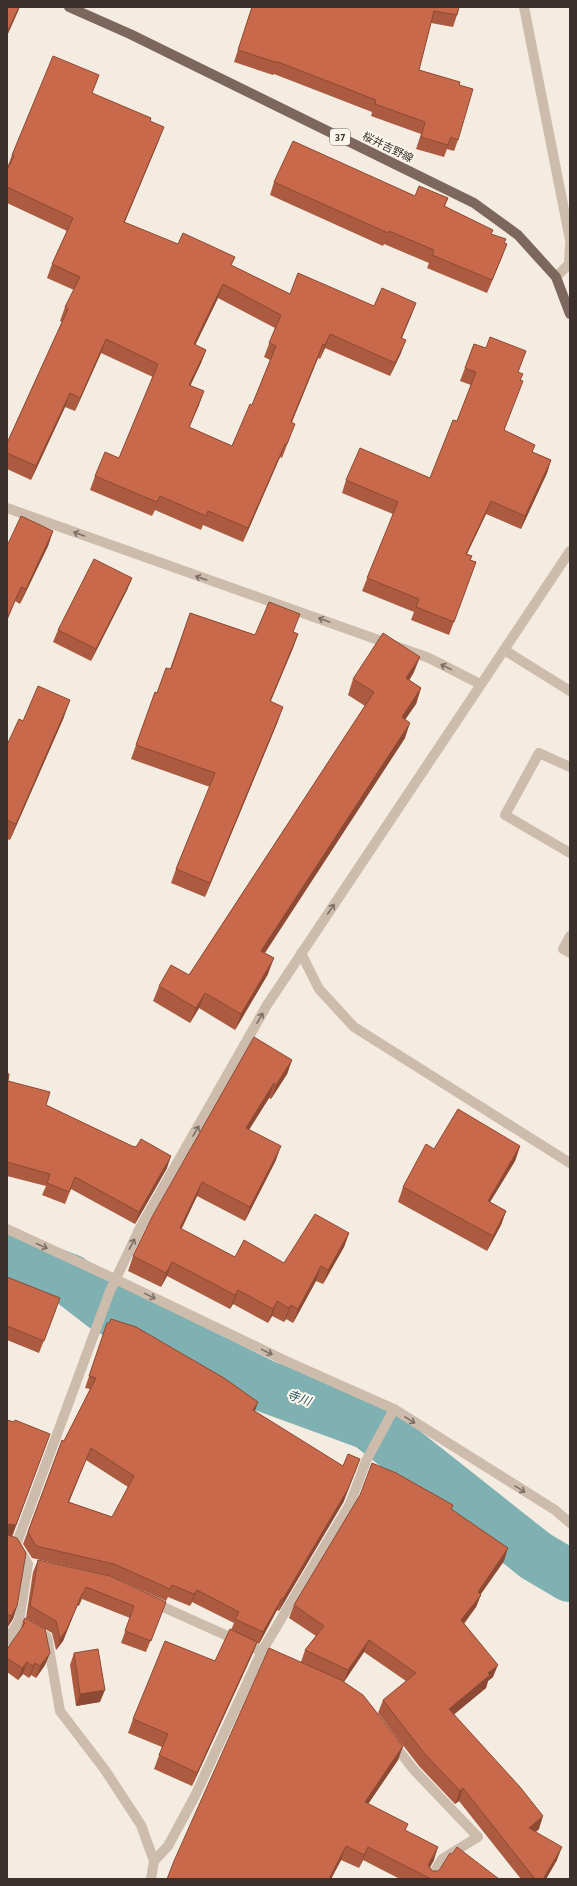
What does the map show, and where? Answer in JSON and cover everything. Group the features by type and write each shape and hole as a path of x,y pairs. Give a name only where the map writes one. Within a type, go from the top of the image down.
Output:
{"main road":[{"name":"桜井吉野線","path":"69,7 130,34 474,203 518,236 556,277 570,314"}],"street":[{"path":"524,7 570,240"},
{"path":"556,277 569,264 570,244"},
{"path":"7,508 429,658 480,684"},
{"path":"7,1640 19,1621 32,1564 12,1544 110,1291 140,1228 263,1012 570,551"},
{"path":"504,650 570,691"},
{"path":"570,767 539,753 505,815 570,853"},
{"path":"570,936 563,949 570,953"},
{"path":"301,953 319,989 354,1027 570,1163"},
{"path":"7,1229 286,1361 394,1409 555,1510 570,1523"},
{"path":"154,1861 168,1846 195,1796 262,1651 350,1504 366,1461 394,1409"},
{"path":"143,1598 290,1664"},
{"path":"19,1621 47,1637 60,1711 105,1770 141,1826 154,1861 151,1879"},
{"path":"386,1733 414,1770 478,1836 442,1859 430,1879"}],"building":[{"path":"7,7 19,7 7,32"},
{"path":"252,7 459,7 457,15 434,11 419,70 460,82 459,85 473,89 458,140 451,137 448,145 421,137 425,122 375,104 376,100 278,62 238,50"},
{"path":"53,56 99,75 92,93 151,118 150,121 164,127 124,222 178,244 183,233 235,257 231,265 290,294 298,273 374,306 382,288 416,303 401,338 406,340 395,363 330,334 325,345 323,344 291,422 295,424 287,444 285,444 248,528 208,511 206,516 160,496 157,502 95,476 105,452 119,458 158,364 106,339 80,398 70,393 36,466 7,453 7,443 68,309 65,307 80,277 52,264 73,218 7,187 7,170 14,156 12,155","holes":["223,284 281,315 269,343 276,346 252,405 250,404 232,446 189,427 204,391 189,385 206,350 194,344"]},
{"path":"293,141 415,196 419,186 448,198 444,206 493,230 491,234 506,239 504,243 507,244 492,280 432,255 434,250 389,231 388,233 274,182"},
{"path":"490,337 526,351 518,372 523,374 520,380 523,381 504,430 535,445 532,452 551,460 525,516 491,501 466,554 472,556 470,560 476,562 454,622 416,607 419,599 367,578 398,502 346,480 360,448 430,478 453,420 457,421 476,372 465,368 474,344 486,348"},
{"path":"21,516 53,531 26,589 21,587 7,619 7,546"},
{"path":"94,559 132,578 96,649 58,630"},
{"path":"269,602 300,614 293,632 298,634 270,701 283,707 210,883 176,869 215,773 136,745 155,692 157,693 166,668 171,669 190,613 255,635"},
{"path":"383,633 420,657 406,678 421,688 402,717 410,723 261,951 274,958 241,1014 205,993 196,1008 159,986 171,965 189,975 374,692 353,679"},
{"path":"38,686 70,700 16,824 7,820 7,745 19,719 23,721"},
{"path":"254,1037 292,1060 276,1085 274,1083 246,1128 281,1146 250,1207 202,1182 180,1228 235,1257 244,1240 284,1263 315,1214 349,1233 328,1270 321,1266 298,1309 291,1305 289,1308 277,1301 273,1309 238,1290 235,1295 172,1262 166,1273 133,1256 152,1217"},
{"path":"7,1073 9,1074 8,1081 50,1092 46,1105 132,1146 136,1147 141,1139 171,1156 139,1212 75,1177 69,1192 47,1183 50,1174 7,1162"},
{"path":"458,1109 520,1146 488,1201 506,1211 493,1236 403,1187 426,1144 434,1149"},
{"path":"7,1277 60,1298 44,1341 7,1326"},
{"path":"111,1319 136,1327 224,1378 258,1402 253,1410 343,1466 348,1454 360,1459 348,1489 263,1632 235,1619 239,1612 197,1590 194,1594 172,1585 170,1589 114,1564 36,1546 28,1532 62,1440 64,1441 96,1378 89,1376 107,1323 109,1323","holes":["91,1448 134,1476 112,1517 68,1502"]},
{"path":"7,1420 14,1422 15,1420 50,1434 16,1525 9,1524 7,1527"},
{"path":"372,1463 396,1473 453,1505 451,1509 508,1548 478,1592 481,1595 461,1620 498,1665 488,1673 490,1675 449,1709 520,1787 543,1816 529,1828 562,1847 543,1879 535,1879 463,1788 460,1791 424,1753 383,1700 416,1673 369,1640 348,1670 305,1650 324,1626 294,1605 360,1495"},
{"path":"7,1534 17,1538 26,1553 17,1606 11,1616 7,1614"},
{"path":"38,1560 110,1576 166,1602 151,1641 125,1631 134,1606 86,1587 67,1629 60,1639 56,1621 30,1606"},
{"path":"25,1618 45,1629 50,1653 40,1666 35,1663 33,1666 27,1662 22,1668 7,1658 7,1649 25,1623 23,1622"},
{"path":"230,1629 257,1642 197,1773 159,1755 168,1734 133,1719 165,1641 215,1661"},
{"path":"269,1648 341,1680 363,1695 403,1746 365,1802 408,1824 405,1830 438,1847 428,1865 432,1871 438,1871 450,1853 452,1854 457,1847 499,1879 431,1879 368,1847 364,1855 346,1846 329,1879 167,1879"},
{"path":"98,1649 105,1690 80,1694 74,1653"}],"waterway":[{"name":"寺川","path":"7,1256 70,1280 105,1307 265,1386 369,1424 536,1556 570,1576"}]}
